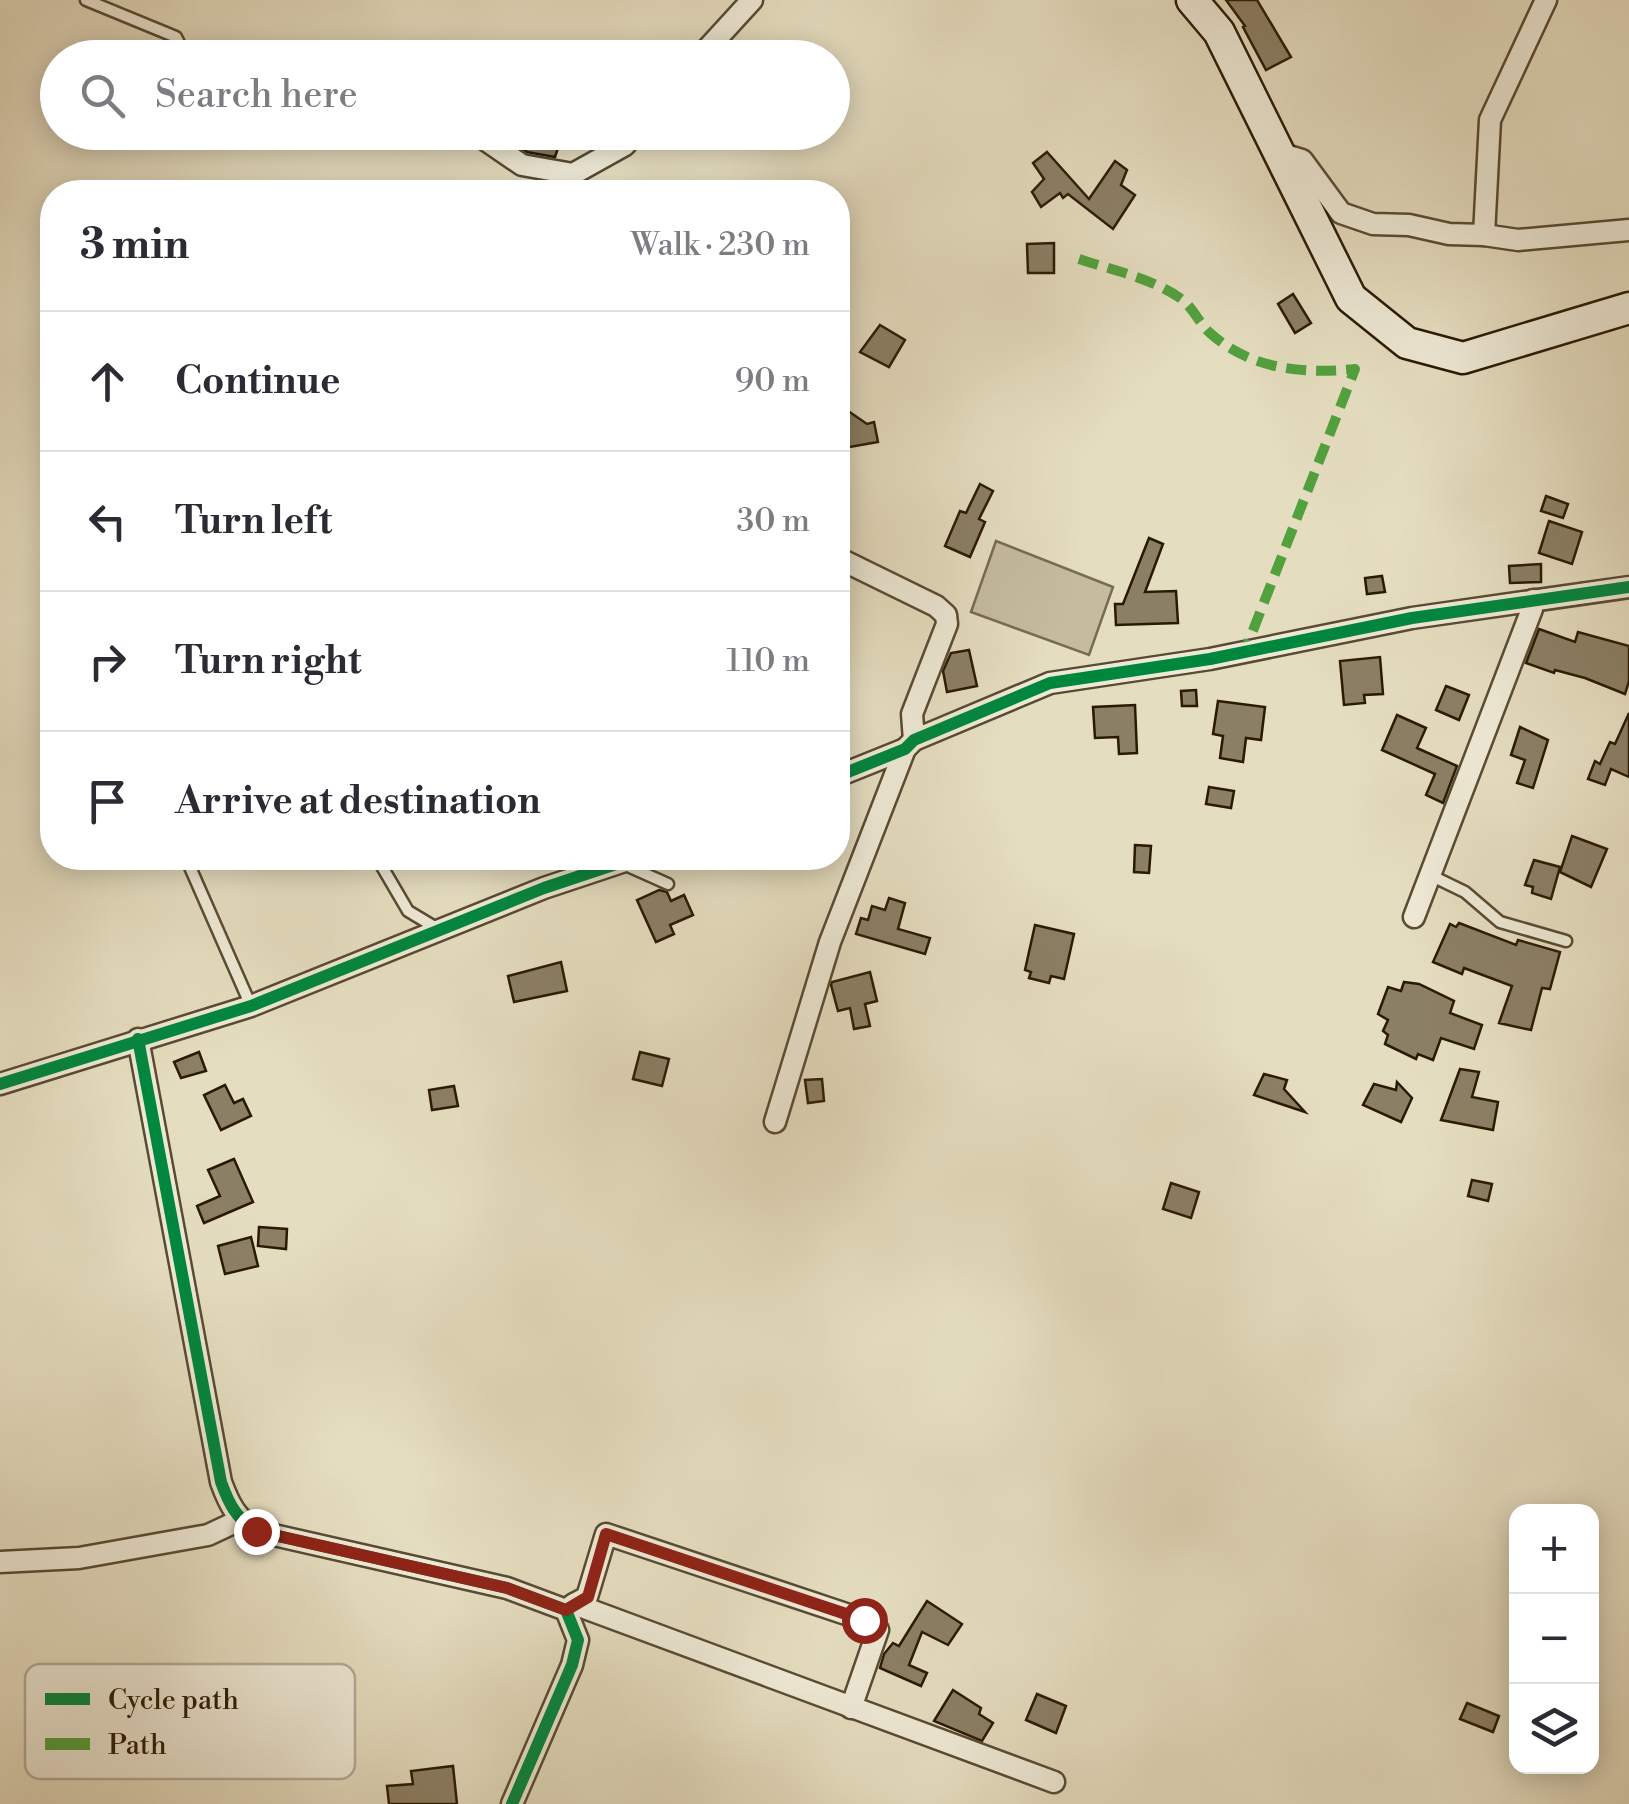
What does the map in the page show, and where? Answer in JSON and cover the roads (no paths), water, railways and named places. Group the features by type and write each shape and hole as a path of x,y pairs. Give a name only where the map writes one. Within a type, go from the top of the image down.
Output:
{"main road":[{"path":"1192,0 1219,32 1351,298 1406,342 1463,358 1629,308"}],"street":[{"path":"715,40 752,0"},
{"path":"1484,234 1490,120 1546,0"},
{"path":"500,150 522,165 572,174 617,150"},
{"path":"1279,153 1302,160 1340,213 1373,224 1409,224 1449,234 1484,234 1518,240 1629,230"},
{"path":"775,1122 830,942 910,744 912,714 947,624 946,615 936,606 850,564"},
{"path":"850,771 1050,684 1210,659 1412,618 1629,586"},
{"path":"1414,917 1532,609 1532,600"},
{"path":"0,1084 251,1006 597,870"},
{"path":"138,1039 221,1482 240,1520 256,1531 507,1588 570,1607 1054,1782"},
{"path":"0,1562 79,1558 208,1534 240,1520"},
{"path":"570,1607 588,1597 606,1534 864,1620 878,1630 851,1708"},
{"path":"512,1804 572,1665 578,1640 570,1607"}],"lane":[{"path":"86,0 177,40"},
{"path":"191,870 251,1006"},
{"path":"384,870 408,911 439,929"},
{"path":"644,870 668,884"},
{"path":"1429,875 1465,892 1500,922 1566,941"}]}
